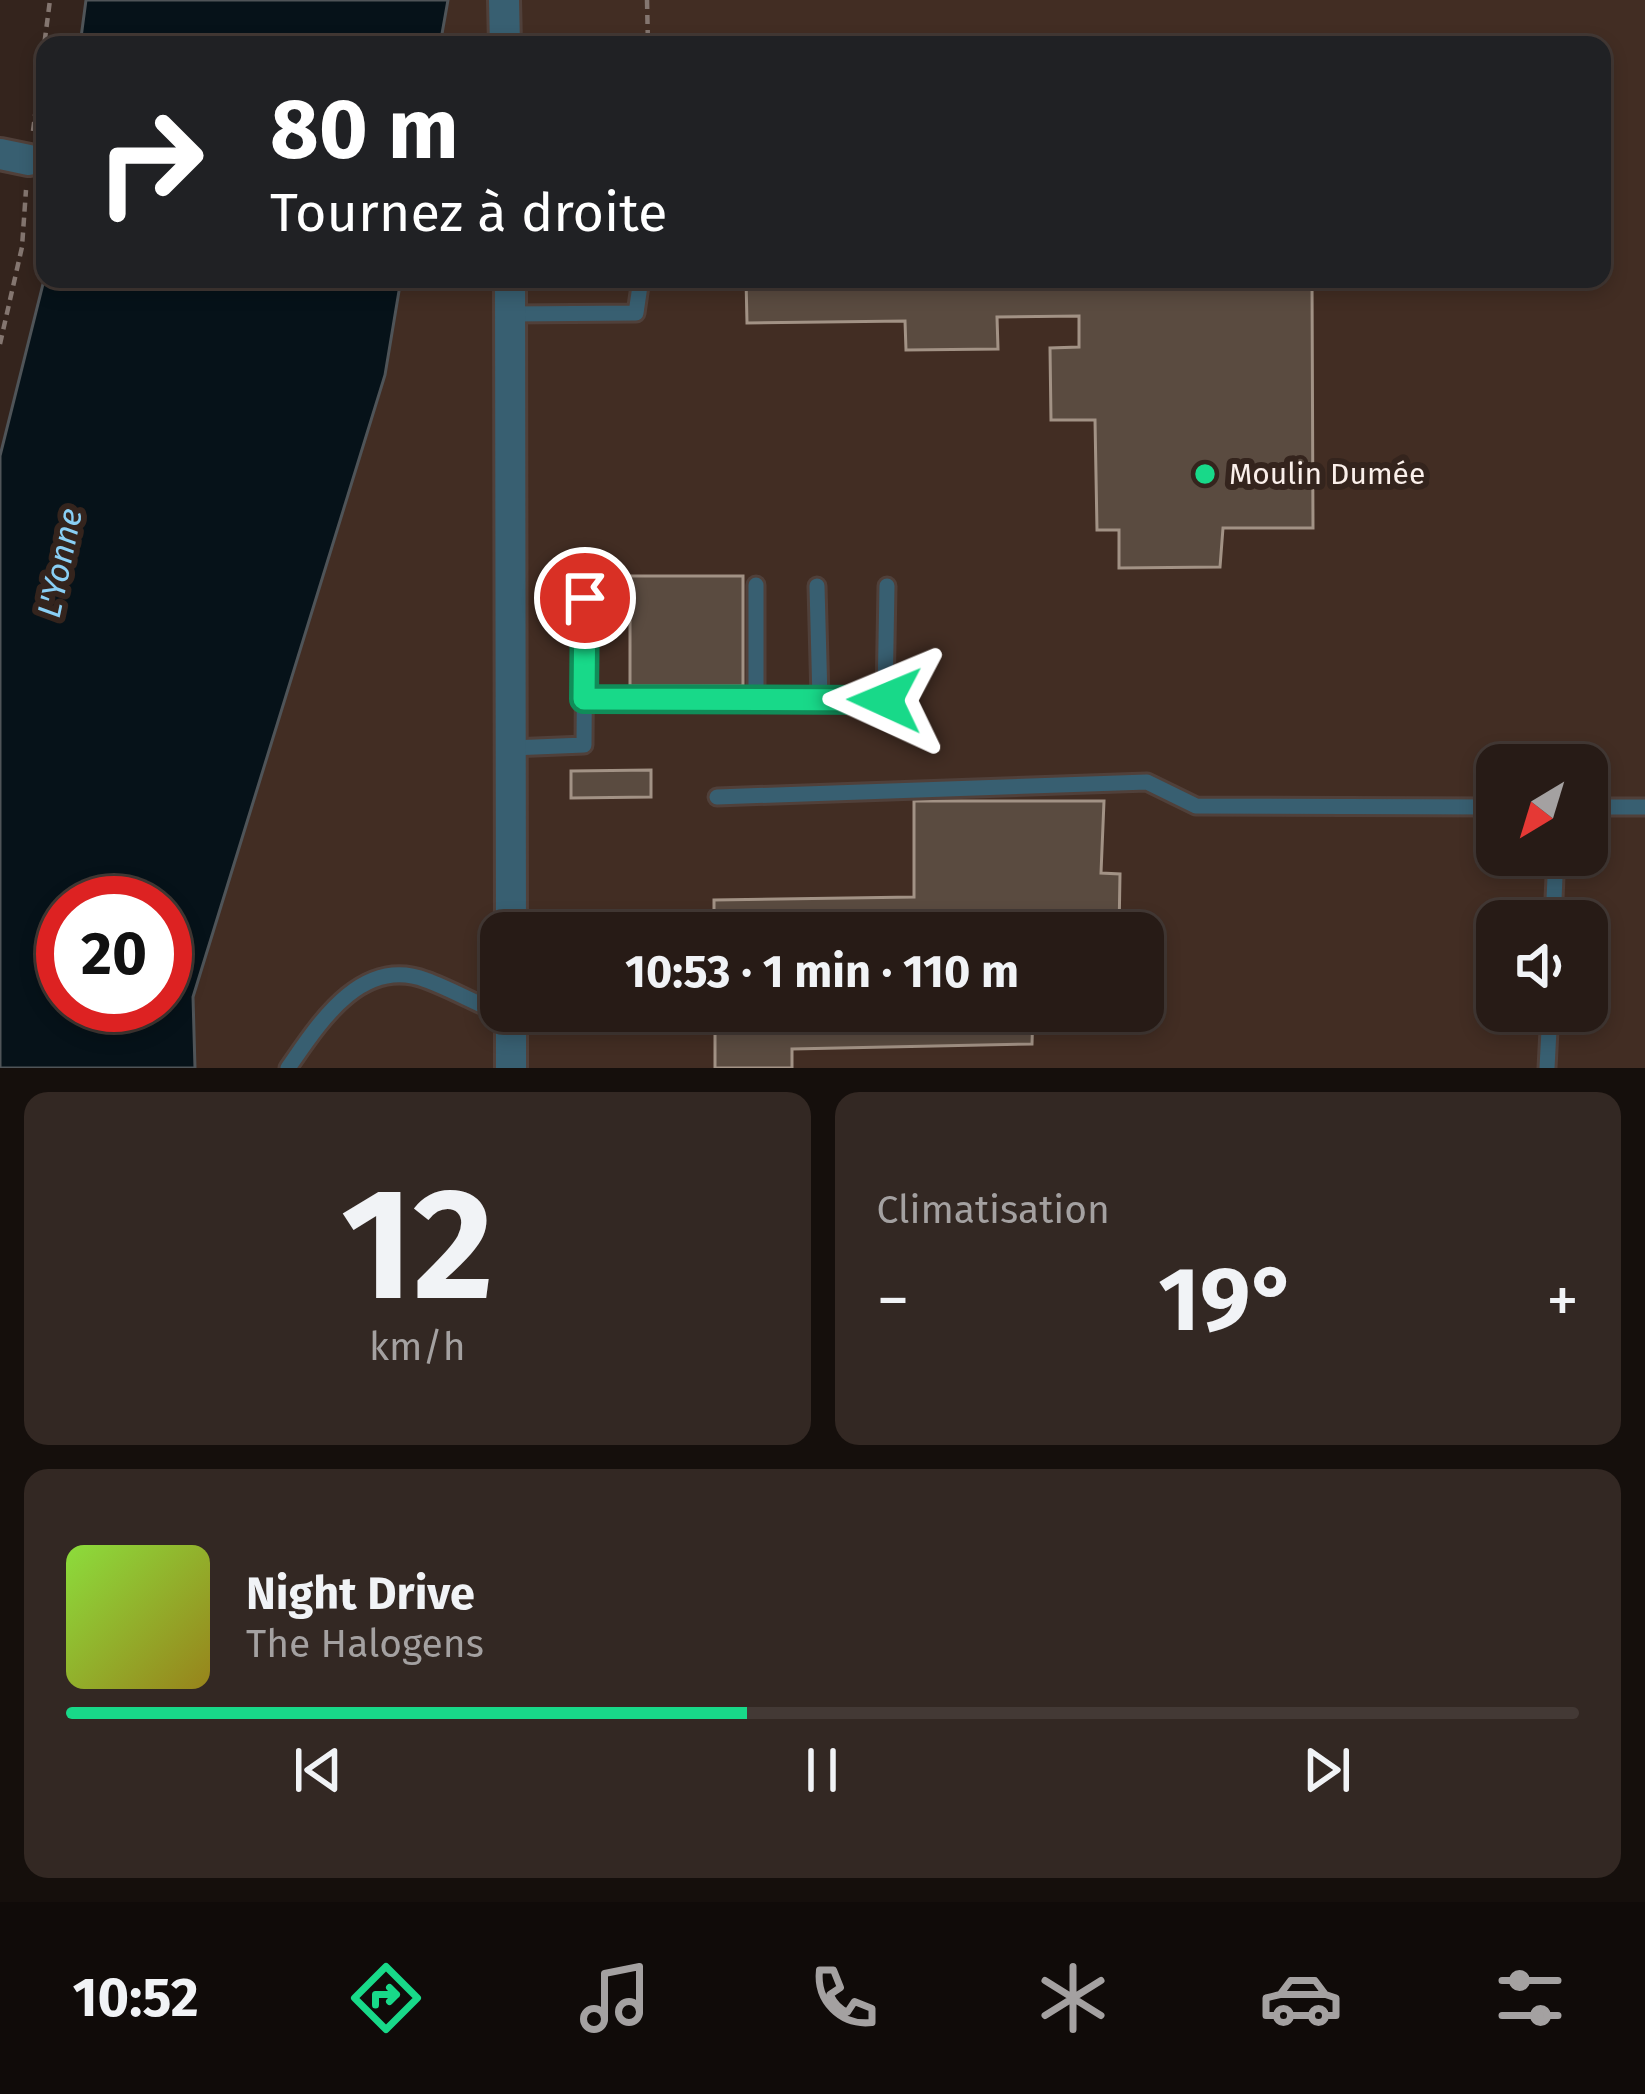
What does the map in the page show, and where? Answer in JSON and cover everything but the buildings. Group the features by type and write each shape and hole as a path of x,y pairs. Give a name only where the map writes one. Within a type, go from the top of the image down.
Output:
{"street":[{"path":"504,0 505,36"},
{"path":"510,288 511,912"},
{"path":"511,1032 511,1068"}],"lane":[{"path":"510,314 636,313 640,288"},
{"path":"757,585 757,699"},
{"path":"818,586 820,699"},
{"path":"584,699 885,700 887,586"},
{"path":"511,748 584,745 585,598"},
{"path":"716,796 1147,782 1196,806 1476,807"},
{"path":"1608,807 1645,807"},
{"path":"288,1068 342,998 372,981 428,980 480,1001"},
{"path":"1547,1068 1549,1032"}],"path":[{"path":"647,0 648,36"}],"shaded area":[{"path":"448,0 1645,0 1645,1068 195,1068 193,997 385,375 400,288 1611,288 1611,36 442,36"}],"water":[{"path":"86,0 448,0 442,36 81,36"},
{"name":"L'Yonne","path":"42,288 400,288 385,375 193,997 195,1068 0,1068 0,456"}],"place":[{"name":"Moulin Dumée","path":"1205,474"}],"route":[{"path":"585,598 584,699 885,700"}]}
